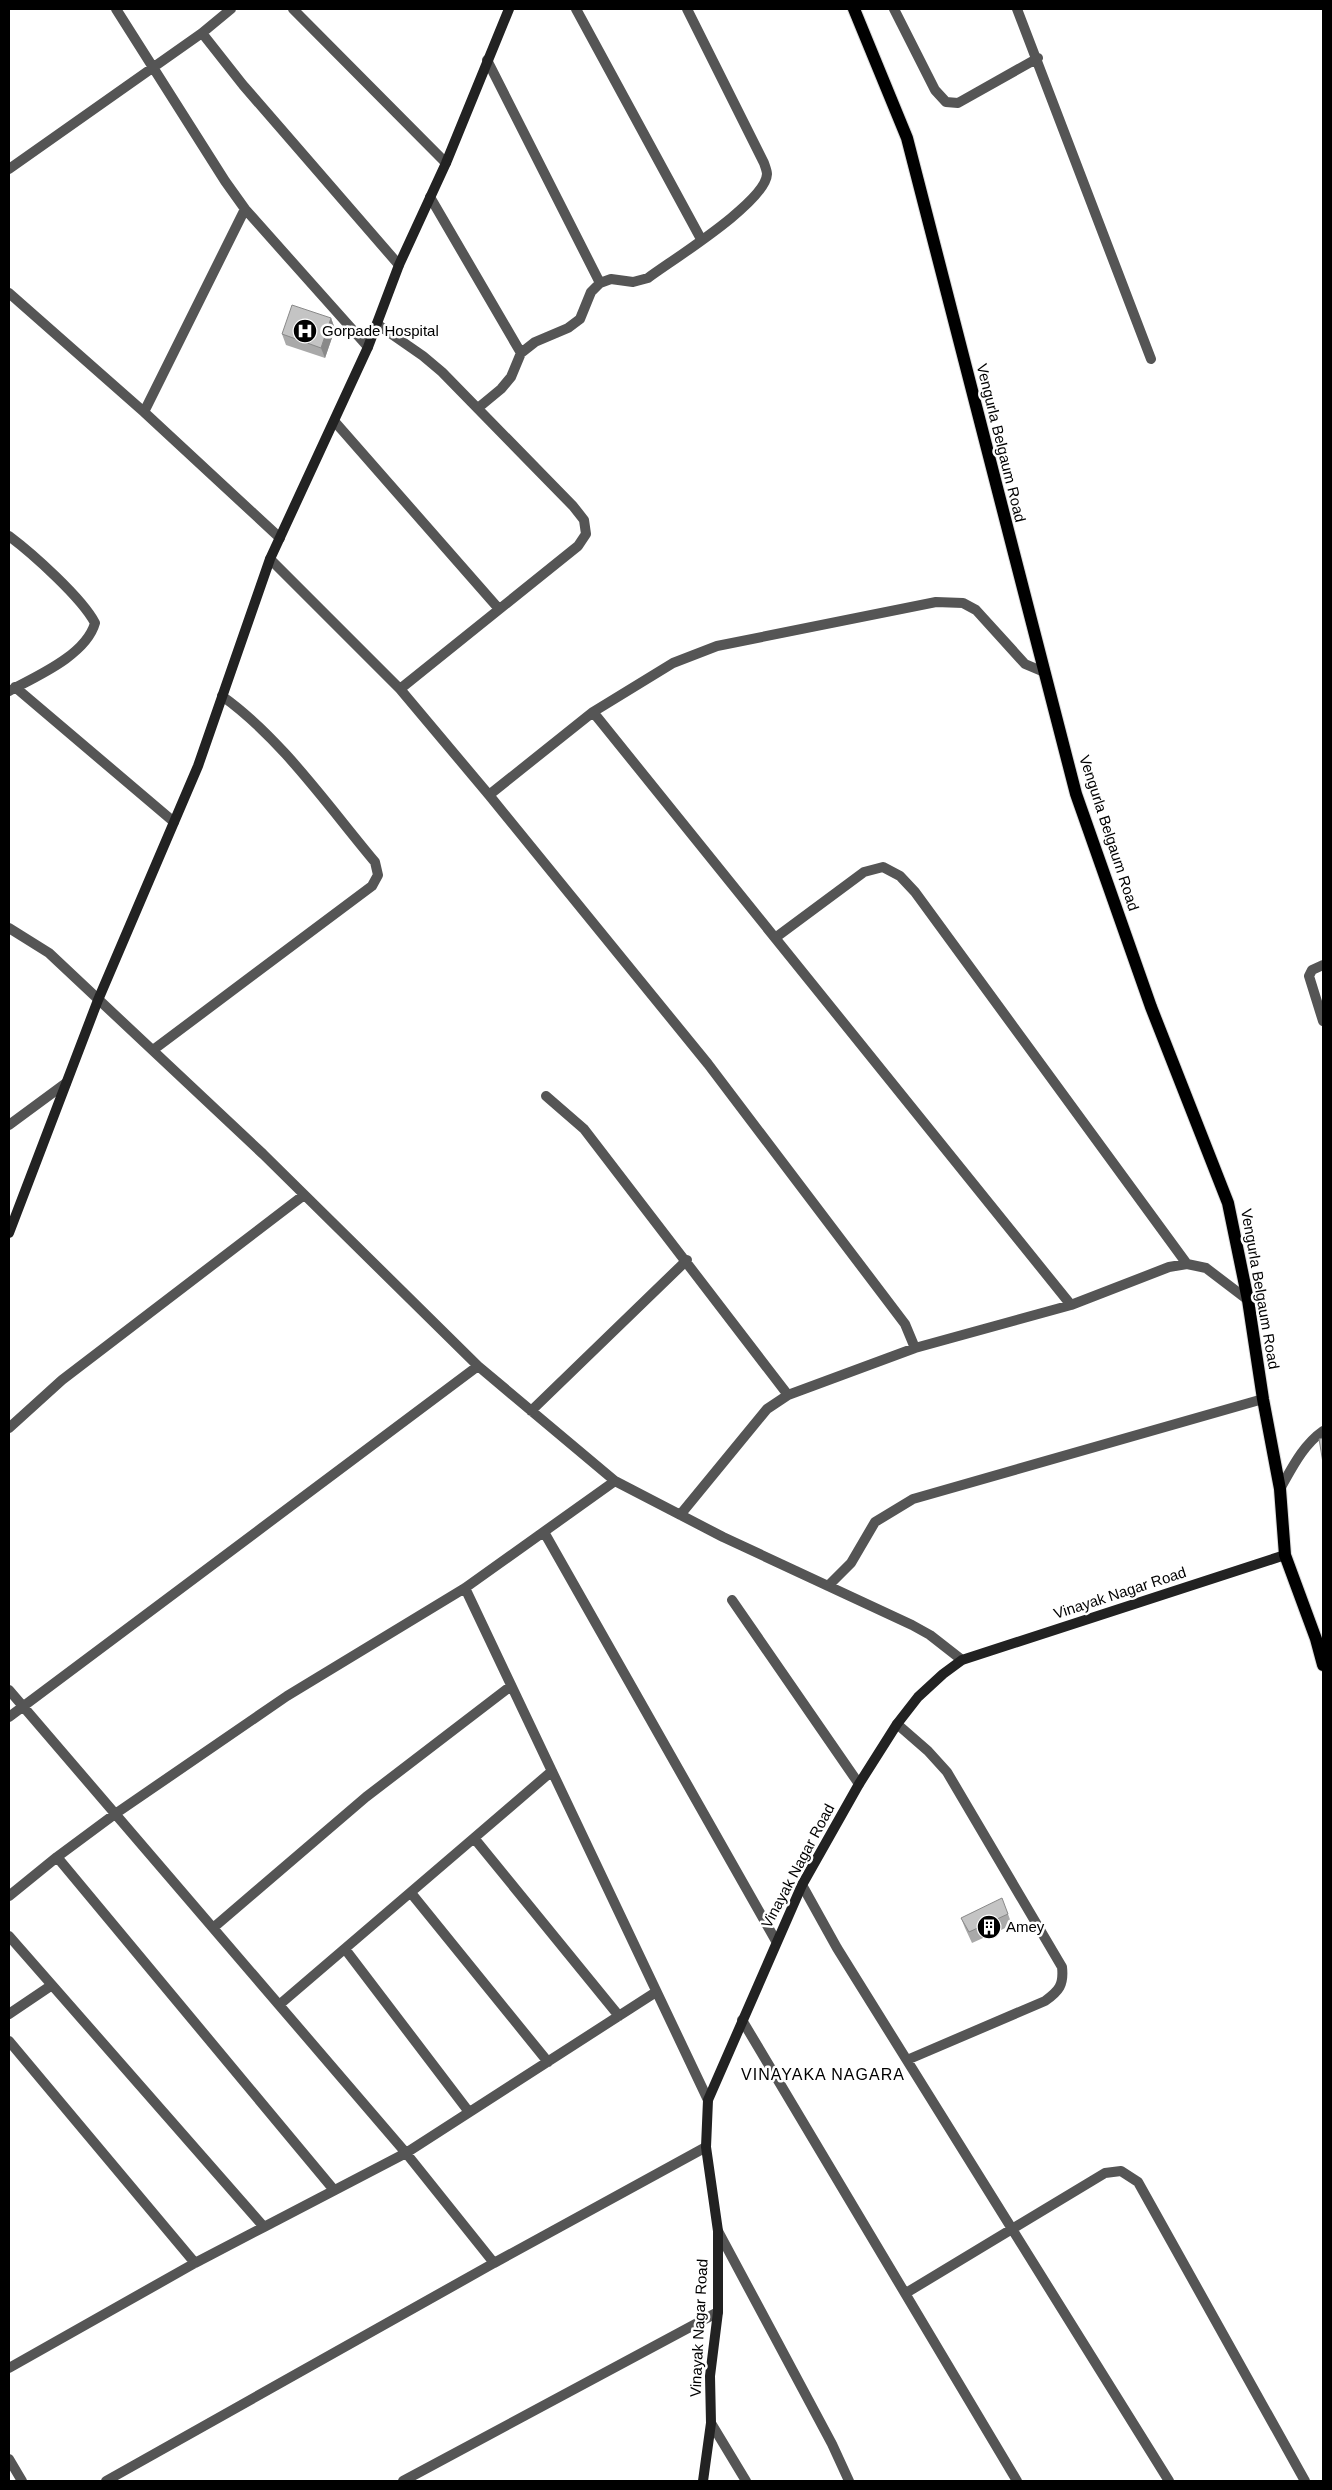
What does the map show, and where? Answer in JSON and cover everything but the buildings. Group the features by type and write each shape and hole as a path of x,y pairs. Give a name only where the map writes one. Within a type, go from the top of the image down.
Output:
{"main road":[{"path":"9,1233 98,1000 198,766 270,559 335,422 368,347 399,265 446,163 509,9"},
{"name":"Vengurla Belgaum Road","path":"854,9 907,138 1076,794 1151,1007 1228,1203 1248,1300 1263,1399 1280,1489 1284,1555 1320,1638 1323,1665"},
{"name":"Vinayak Nagar Road","path":"703,2481 710,2423 710,2376 718,2312 718,2231 706,2147 708,2100 802,1884 859,1784 897,1724 918,1697 943,1674 962,1660 1284,1555"}],"street":[{"path":"116,9 154,66 225,181 245,209 368,347"},
{"path":"10,166 202,33 231,9"},
{"path":"293,9 446,163"},
{"path":"576,9 701,239"},
{"path":"478,408 501,389 511,377 522,353 535,342 568,328 580,319 592,292 600,284 611,279 633,282 648,278 739,213 750,202 767,175 764,162 687,9"},
{"path":"894,9 935,90 946,102 958,103 1038,58"},
{"path":"1018,9 1151,359"},
{"path":"202,33 243,85 399,265"},
{"path":"488,60 600,284"},
{"path":"430,197 522,353"},
{"path":"144,412 245,209"},
{"path":"9,293 144,412 280,538"},
{"path":"377,324 423,356 478,408 573,506 584,520 586,534 578,546 400,689"},
{"path":"335,422 499,609"},
{"path":"9,536 78,599 89,611 95,624 86,642 76,651 12,689 174,822"},
{"path":"270,559 400,689 489,795 708,1064 905,1324 915,1348"},
{"path":"489,795 593,712 673,664 717,646 936,602 963,603 976,610 1025,664 1044,672"},
{"path":"153,1050 372,886 378,875 375,862 276,745 240,709 222,696"},
{"path":"593,712 1071,1305"},
{"path":"775,938 864,872 883,867 900,876 915,892 1187,1264"},
{"path":"9,928 49,953 304,1195 478,1366 615,1481 680,1515 912,1625 930,1635 962,1660"},
{"path":"1323,965 1312,970 1310,976 1323,1022"},
{"path":"10,1121 66,1083"},
{"path":"546,1096 584,1129 687,1260 788,1395"},
{"path":"9,1428 62,1380 304,1195"},
{"path":"531,1411 687,1260"},
{"path":"680,1515 767,1409 788,1395 915,1348 1071,1305 1169,1266 1187,1264 1206,1268 1248,1300"},
{"path":"9,1717 478,1366"},
{"path":"828,1586 851,1563 875,1522 913,1499 1263,1399"},
{"path":"1280,1489 1299,1456 1313,1438 1323,1430"},
{"path":"9,1896 115,1814 287,1696 465,1588 615,1481"},
{"path":"544,1532 776,1941"},
{"path":"465,1588 708,2100"},
{"path":"732,1600 859,1784"},
{"path":"213,1928 366,1797 511,1686"},
{"path":"9,1690 406,2153 494,2263"},
{"path":"897,1724 928,1751 947,1772 1062,1967 1064,1982 1057,1993 1045,2001 907,2060"},
{"path":"279,2004 552,1771"},
{"path":"474,1838 619,2016"},
{"path":"57,1857 334,2190"},
{"path":"802,1884 837,1948 1169,2481"},
{"path":"411,1893 548,2062"},
{"path":"9,1936 264,2227"},
{"path":"344,1950 469,2112"},
{"path":"9,2014 52,1984"},
{"path":"9,2368 195,2263 406,2153 656,1992"},
{"path":"742,2020 1017,2481"},
{"path":"9,2041 195,2263"},
{"path":"106,2481 494,2263 706,2147"},
{"path":"906,2294 1105,2173 1121,2171 1138,2182 1305,2481"},
{"path":"718,2231 832,2444 849,2481"},
{"path":"403,2481 718,2312"},
{"path":"710,2423 746,2481"},
{"path":"9,2459 22,2481"}],"place":[{"name":"Gorpade Hospital","path":"305,331"},
{"name":"Amey","path":"989,1927"}],"district":[{"name":"VINAYAKA NAGARA","path":"823,2074"}]}
